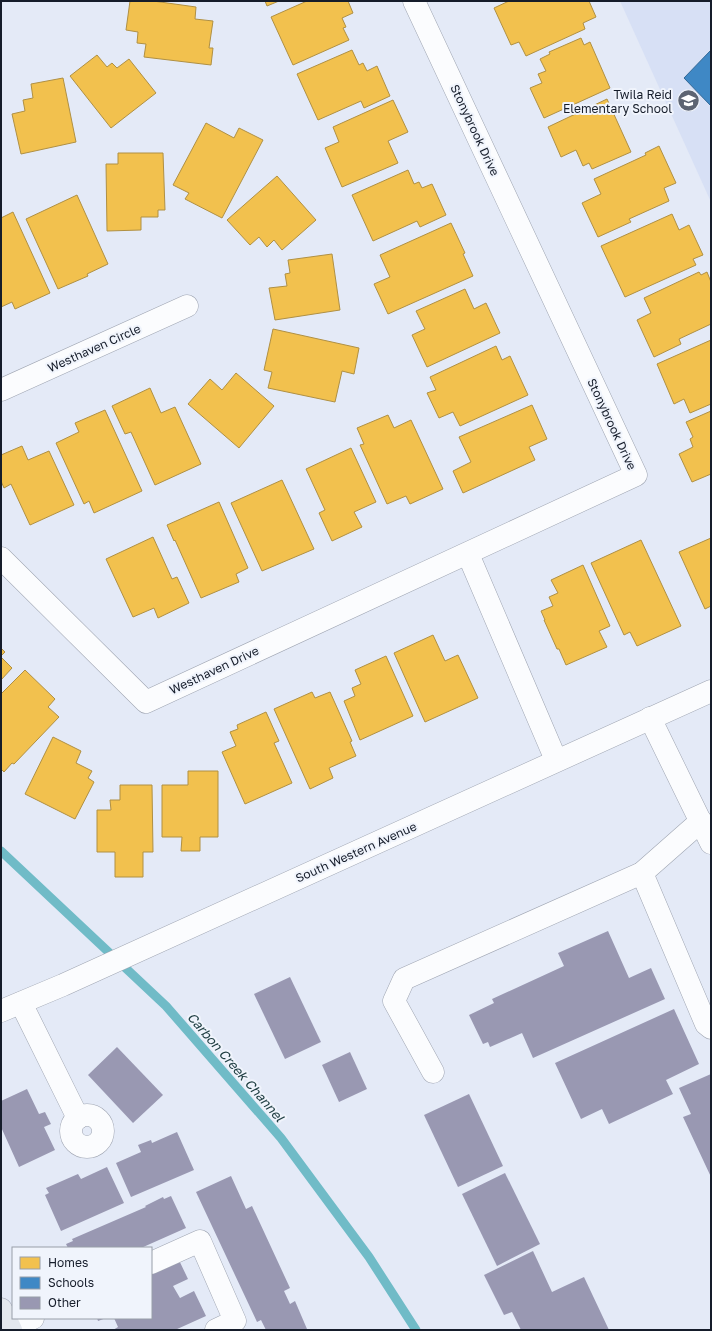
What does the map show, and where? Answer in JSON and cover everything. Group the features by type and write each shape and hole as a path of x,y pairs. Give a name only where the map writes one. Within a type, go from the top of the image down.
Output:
{"main road":[{"path":"1,1309 11,1329"}],"street":[{"name":"Stonybrook Drive","path":"414,1 636,475 468,554"},
{"name":"Westhaven Circle","path":"1,390 187,306"},
{"name":"Westhaven Drive","path":"1,558 146,702 468,554"},
{"path":"468,554 556,760"},
{"name":"South Western Avenue","path":"1,1011 63,985 556,760 711,691"},
{"path":"650,718 711,843"},
{"path":"434,1072 394,1001 404,979 642,873 701,821"},
{"path":"642,873 706,1024 711,1028"},
{"path":"21,1003 78,1118"},
{"path":"152,1263 200,1241 235,1321 216,1330"},
{"path":"11,1329 31,1319"}],"shaded area":[{"name":"Twila Reid Elementary School","path":"620,1 711,1 711,202"}],"building: Homes":[{"path":"130,1 153,1 196,7 195,19 213,21 209,48 213,48 211,65 144,57 146,44 137,43 138,32 126,30"},
{"path":"265,1 279,1 267,6"},
{"path":"307,1 348,1 353,13 342,18 346,27 343,28 349,40 293,65 271,17"},
{"path":"509,1 589,1 596,17 583,23 585,29 526,56 519,42 511,45 494,8"},
{"path":"581,38 584,45 590,42 610,88 544,118 530,88 542,83 538,74 546,71 540,59 550,54 549,52"},
{"path":"352,50 359,65 363,63 367,71 377,66 390,96 364,108 361,101 318,120 297,74"},
{"path":"97,55 107,67 112,63 117,68 129,59 156,93 111,128 70,76"},
{"path":"63,78 76,142 21,154 12,114 25,111 23,100 33,98 31,84"},
{"path":"607,99 631,152 592,169 589,163 583,166 576,150 561,157 548,127"},
{"path":"393,100 408,132 388,141 398,163 342,187 325,148 339,142 333,127"},
{"path":"206,123 234,138 239,128 263,140 222,218 185,199 189,193 173,185"},
{"path":"659,146 676,183 664,188 669,201 629,219 631,222 598,237 582,203 601,194 594,179 646,155 645,153"},
{"path":"118,153 163,153 165,210 158,210 158,217 141,217 141,230 107,231 106,164 118,164"},
{"path":"408,170 414,184 419,182 422,188 432,184 446,215 420,227 417,221 373,241 352,195"},
{"path":"277,176 316,220 282,250 274,240 267,247 259,237 250,245 227,220"},
{"path":"77,195 108,264 87,274 88,276 58,289 26,219"},
{"path":"13,212 50,293 15,309 12,302 1,307 1,218"},
{"path":"672,214 679,230 689,225 703,255 693,259 696,265 625,297 601,246"},
{"path":"451,223 465,253 463,254 473,276 388,314 374,284 390,277 380,255"},
{"path":"332,254 340,310 275,320 269,288 287,286 285,274 290,273 288,260"},
{"path":"699,272 701,275 707,272 711,282 711,324 679,339 681,344 654,357 637,320 651,313 644,298"},
{"path":"465,289 474,309 486,303 500,333 427,367 412,335 425,329 416,311"},
{"path":"273,329 359,348 354,374 342,371 335,402 268,388 272,372 264,370"},
{"path":"711,340 711,404 690,413 684,399 674,404 657,364"},
{"path":"496,346 502,360 510,356 528,395 460,426 453,412 439,418 427,393 436,390 430,377"},
{"path":"236,373 274,406 239,448 188,404 210,379 222,390"},
{"path":"150,388 161,413 175,407 201,464 155,485 131,432 125,434 112,406"},
{"path":"532,405 547,439 529,447 535,460 463,493 453,471 471,462 459,437"},
{"path":"105,410 142,491 94,513 89,501 84,504 56,443 79,432 75,423"},
{"path":"711,411 711,474 692,482 679,454 693,447 690,439 693,437 686,422"},
{"path":"388,415 394,428 411,420 443,489 410,504 406,496 387,504 360,445 364,444 357,428"},
{"path":"22,446 28,460 49,451 74,505 30,525 11,484 4,488 1,481 1,455"},
{"path":"351,448 376,502 354,512 362,527 332,541 319,513 325,510 306,469"},
{"path":"282,480 314,549 262,571 231,503"},
{"path":"219,502 248,568 236,574 239,582 201,598 167,525"},
{"path":"153,537 172,579 177,577 189,603 158,618 154,608 133,617 106,559"},
{"path":"711,538 711,606 705,609 679,552"},
{"path":"641,540 681,626 637,646 630,632 624,635 591,563"},
{"path":"583,565 610,626 599,631 607,647 566,665 559,649 557,649 541,611 553,606 549,597 558,593 551,580"},
{"path":"433,635 445,661 458,655 478,698 425,722 394,653"},
{"path":"1,648 5,652 1,656"},
{"path":"386,656 413,716 360,740 344,701 355,696 352,688 361,684 355,670"},
{"path":"1,657 12,668 1,680"},
{"path":"25,670 55,699 48,707 59,717 14,764 12,763 4,772 1,769 1,694"},
{"path":"312,692 315,698 330,692 352,741 350,742 356,756 329,768 333,778 310,789 274,709"},
{"path":"266,712 279,741 274,743 292,783 245,804 222,752 236,746 230,732 238,729 237,725"},
{"path":"53,737 81,751 76,763 92,771 88,778 94,782 75,819 25,794"},
{"path":"188,771 218,771 218,837 200,837 200,851 181,851 182,837 162,837 162,785 188,785"},
{"path":"120,785 152,785 153,852 143,852 143,877 115,877 115,852 97,852 97,810 111,810 110,800 120,800"}],"building: Schools":[{"path":"711,50 711,106 684,78"}],"building: Other":[{"path":"608,931 629,978 651,968 665,999 533,1058 522,1033 490,1047 488,1042 483,1044 469,1015 494,1003 492,999 564,966 558,953"},
{"path":"290,977 321,1042 285,1059 254,994"},
{"path":"674,1009 699,1064 666,1080 673,1094 609,1124 602,1109 581,1119 555,1063"},
{"path":"117,1047 163,1095 133,1123 88,1075"},
{"path":"350,1052 367,1089 339,1102 322,1065"},
{"path":"711,1074 711,1177 683,1117 691,1114 679,1088"},
{"path":"27,1089 39,1114 45,1112 51,1124 44,1127 55,1150 19,1167 1,1127 1,1101"},
{"path":"469,1094 503,1166 458,1187 424,1115"},
{"path":"177,1132 194,1170 131,1197 116,1163 141,1152 138,1145 151,1140 152,1143"},
{"path":"107,1167 124,1203 61,1231 45,1195 49,1193 46,1188 78,1174 81,1179"},
{"path":"505,1173 540,1244 497,1266 462,1194"},
{"path":"231,1176 246,1209 252,1206 290,1288 284,1291 290,1304 295,1301 307,1329 305,1330 266,1330 261,1320 257,1322 196,1192"},
{"path":"171,1196 186,1228 143,1247 68,1247 66,1244 73,1241 72,1239 146,1207 145,1206 163,1197 164,1199"},
{"path":"533,1251 552,1292 584,1277 609,1330 521,1330 512,1312 504,1315 484,1275"},
{"path":"177,1256 188,1279 173,1286 180,1298 194,1291 206,1316 175,1330 113,1330 118,1327 114,1319 152,1319 152,1268"}],"waterway":[{"name":"Carbon Creek Channel","path":"1,851 166,1006 281,1138 369,1257 416,1330"}],"place":[{"name":"Twila Reid Elementary School","path":"688,101"}]}
